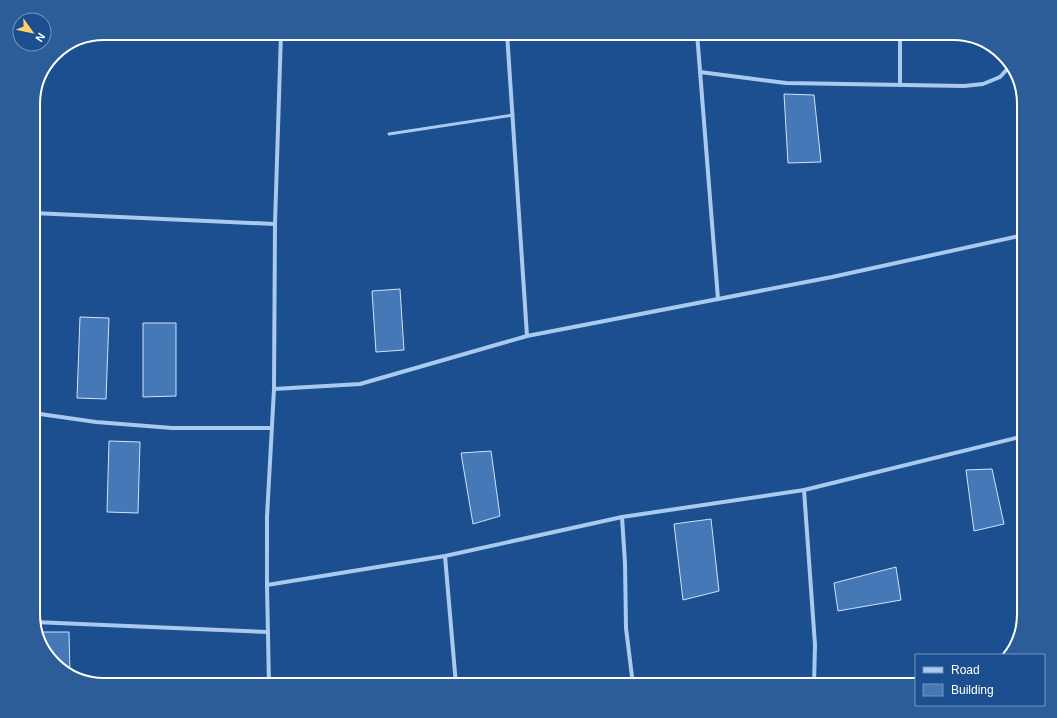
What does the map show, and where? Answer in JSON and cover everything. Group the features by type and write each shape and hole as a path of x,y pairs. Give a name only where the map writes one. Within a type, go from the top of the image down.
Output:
{"street":[{"path":"269,678 267,517 274,389 275,224 281,40"},
{"path":"508,40 527,336"},
{"path":"698,40 718,299"},
{"path":"900,40 900,85"},
{"path":"700,72 786,82 964,86 983,84 1000,77 1007,70"},
{"path":"40,213 275,224"},
{"path":"274,389 360,384 527,336 832,277 1017,237"},
{"path":"40,413 96,422 172,428 271,428"},
{"path":"267,585 445,556 622,517 804,490 1017,438"},
{"path":"804,490 815,645 814,678"},
{"path":"622,517 625,563 626,628 632,678"},
{"path":"445,556 455,678"},
{"path":"40,622 268,632"}],"lane":[{"path":"389,134 513,115"}],"building":[{"path":"784,94 814,95 821,162 788,163"},
{"path":"400,289 404,350 376,352 372,291"},
{"path":"80,317 109,318 106,399 77,398"},
{"path":"143,323 176,323 176,396 143,397"},
{"path":"109,441 140,442 138,513 107,512"},
{"path":"491,451 500,516 473,524 461,453"},
{"path":"992,469 1004,524 974,531 966,470"},
{"path":"711,519 719,591 683,600 674,524"},
{"path":"896,567 901,600 838,611 834,583"},
{"path":"42,632 69,632 70,668 53,653"}]}
